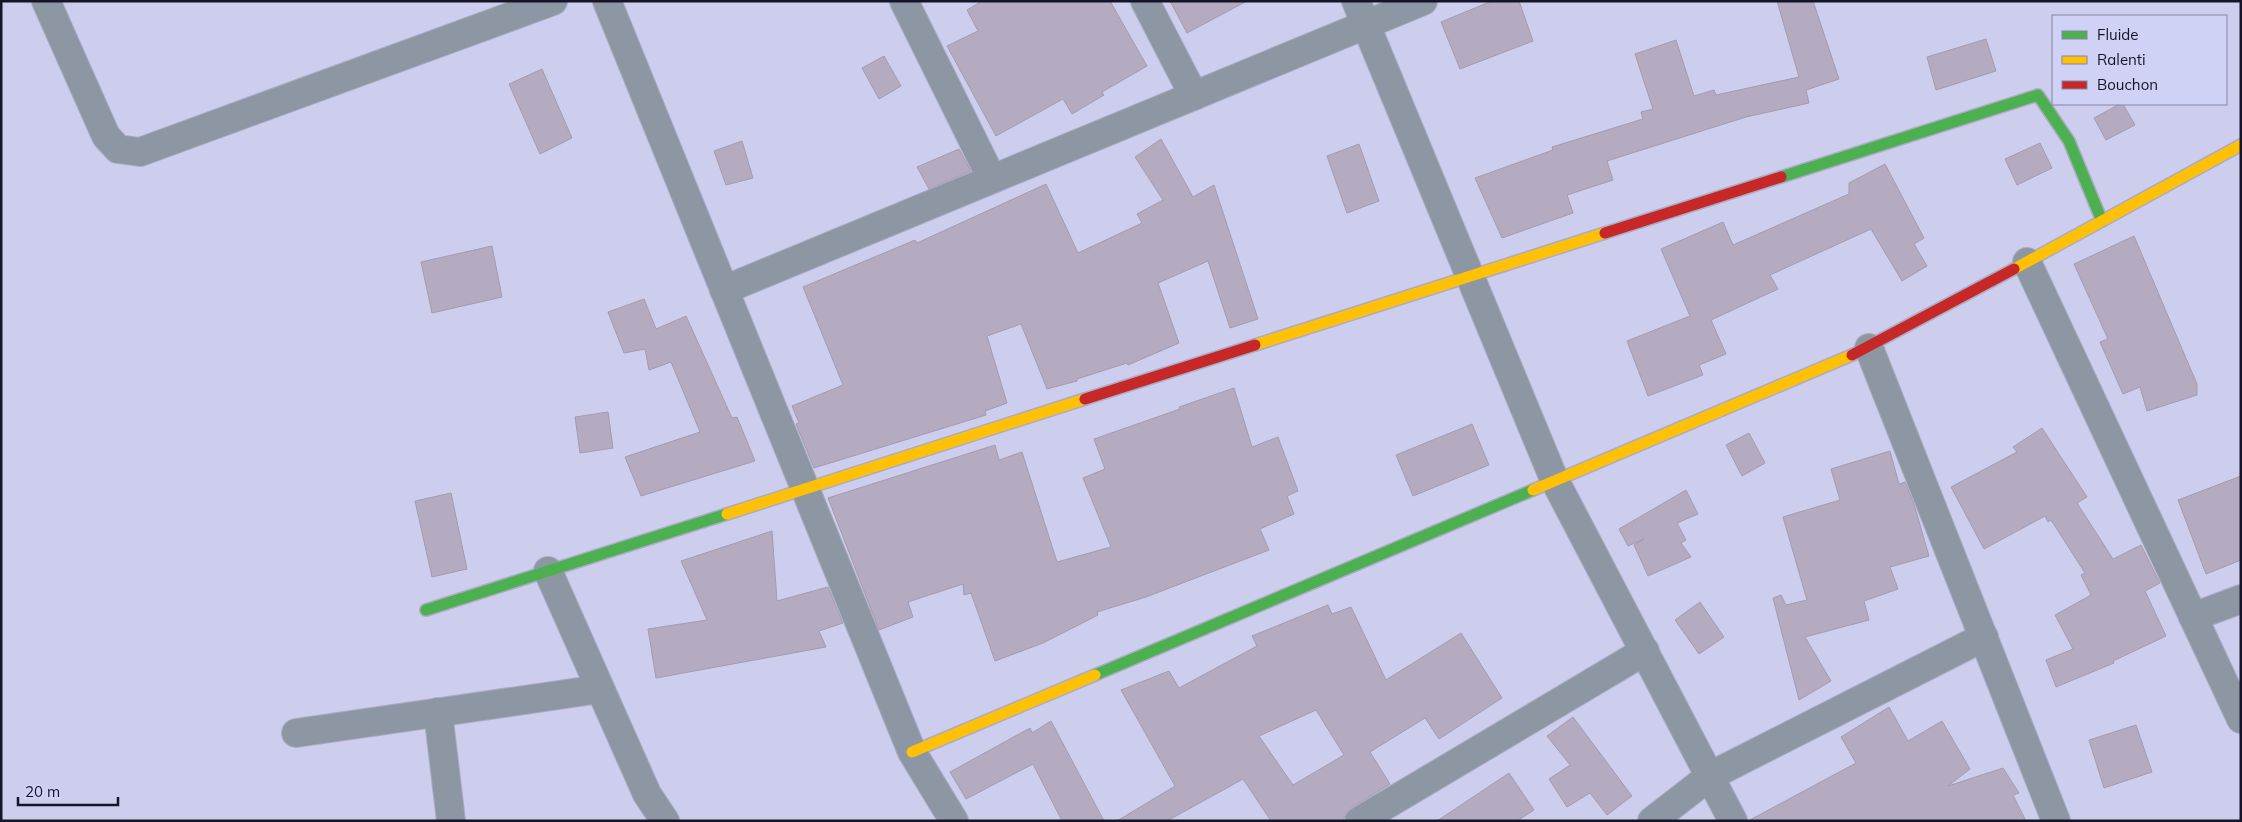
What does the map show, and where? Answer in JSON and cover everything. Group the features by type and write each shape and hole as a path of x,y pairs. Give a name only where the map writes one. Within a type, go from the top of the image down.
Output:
{"street":[{"path":"46,1 106,136 118,149 140,152 553,1"},
{"path":"607,1 912,752 954,821"},
{"path":"904,1 992,179"},
{"path":"1146,1 1194,96"},
{"path":"724,290 1194,96 1362,13 1423,1"},
{"path":"1362,13 1554,479 1734,821"},
{"path":"426,610 2038,95 2069,141 2102,221"},
{"path":"912,752 1554,479 1869,348 2241,145"},
{"path":"2026,262 2241,718"},
{"path":"1869,348 2056,821"},
{"path":"548,571 647,794 665,821"},
{"path":"2193,617 2241,599"},
{"path":"1652,821 1710,776 1984,637"},
{"path":"1359,821 1645,651"},
{"path":"296,733 600,689"},
{"path":"438,712 451,821"}],"building":[{"path":"982,1 1110,1 1147,66 1102,92 1104,95 1072,114 1063,99 996,136 947,46 978,31 967,10"},
{"path":"1170,1 1247,1 1187,33"},
{"path":"1492,1 1519,1 1533,41 1460,69 1441,22"},
{"path":"1777,1 1813,1 1839,79 1806,90 1809,103 1746,117 1607,161 1613,180 1567,195 1573,213 1502,238 1475,178 1553,150 1552,147 1643,119 1641,112 1653,109 1635,54 1676,40 1694,96 1714,90 1716,95 1799,77"},
{"path":"1986,39 1996,71 1936,90 1927,57"},
{"path":"884,56 901,86 879,99 862,68"},
{"path":"542,69 572,138 540,154 509,84"},
{"path":"2118,105 2124,105 2135,125 2106,140 2094,118"},
{"path":"1161,139 1193,197 1214,185 1258,319 1230,328 1208,261 1158,283 1179,343 1128,365 1127,363 1077,379 1077,381 1047,389 1021,324 987,336 1007,403 985,411 986,415 814,468 796,424 799,423 792,406 843,385 803,287 915,240 917,243 1046,184 1078,253 1142,223 1137,214 1163,200 1135,157"},
{"path":"742,141 753,178 726,185 714,151"},
{"path":"2040,143 2052,168 2017,185 2005,159"},
{"path":"1359,144 1379,201 1347,213 1327,156"},
{"path":"959,149 971,171 929,189 917,167"},
{"path":"1885,164 1924,238 1914,244 1927,266 1902,281 1871,229 1770,275 1778,289 1711,320 1726,354 1699,365 1703,375 1648,396 1627,341 1690,316 1661,249 1723,222 1733,245 1849,194 1849,183"},
{"path":"2134,236 2197,384 2197,395 2147,411 2140,387 2123,394 2100,342 2108,339 2074,264"},
{"path":"492,246 502,297 432,313 421,262"},
{"path":"644,299 656,329 686,316 732,418 737,417 755,461 641,496 625,457 700,432 671,362 649,370 645,349 624,353 608,312"},
{"path":"1234,388 1252,447 1278,437 1298,491 1287,496 1294,514 1260,529 1269,550 1146,597 1097,612 1098,615 1043,643 995,661 971,593 964,595 963,584 908,602 913,617 879,630 828,498 995,445 999,460 1022,452 1057,562 1111,547 1083,478 1105,469 1094,439"},
{"path":"608,412 613,448 580,453 575,417"},
{"path":"1472,424 1489,465 1413,496 1396,455"},
{"path":"2042,428 2087,497 2077,503 2113,559 2141,545 2160,583 2145,591 2166,636 2113,661 2114,663 2056,687 2046,660 2073,649 2055,615 2091,595 2081,575 2085,573 2051,520 2048,522 2045,516 1984,549 1951,487 2017,452 2013,447"},
{"path":"1749,433 1765,463 1742,476 1726,445"},
{"path":"1890,451 1899,484 1905,482 1914,504 1929,556 1890,567 1898,589 1864,601 1869,620 1805,637 1831,681 1799,700 1773,598 1781,595 1786,605 1807,600 1783,517 1840,500 1831,469"},
{"path":"2241,476 2241,560 2206,574 2178,500"},
{"path":"1686,490 1698,514 1677,523 1686,540 1681,543 1691,557 1648,576 1634,545 1644,539 1628,546 1619,529"},
{"path":"451,493 467,569 432,577 415,501"},
{"path":"772,531 777,601 828,587 843,623 819,631 826,647 656,678 648,629 707,620 681,561"},
{"path":"1700,602 1724,637 1699,654 1675,620"},
{"path":"1328,605 1332,614 1351,607 1386,680 1461,633 1502,698 1439,739 1425,718 1370,752 1390,784 1351,808 1346,813 1343,821 1271,821 1243,779 1167,821 1117,821 1175,786 1121,690 1169,671 1179,688 1257,646 1252,636","holes":["1316,710 1344,755 1293,785 1259,736"]},
{"path":"1889,707 1908,741 1942,721 1970,769 1948,786 2003,768 2019,793 2013,795 2026,821 1748,821 1856,763 1841,737"},
{"path":"1573,717 1632,796 1607,815 1590,793 1567,807 1549,779 1570,765 1547,736"},
{"path":"1051,721 1104,821 1062,821 1033,764 966,799 950,772 1030,728 1032,733"},
{"path":"2136,725 2152,772 2104,788 2089,740"},
{"path":"1509,773 1534,810 1517,821 1437,821"}],"traffic: fast":[{"path":"1781,177 2038,95 2069,141 2102,221"},
{"path":"1095,675 1533,490"},
{"path":"426,610 727,514"}],"traffic: slow":[{"path":"2014,269 2241,145"},
{"path":"1255,345 1605,233"},
{"path":"1533,490 1852,355"},
{"path":"727,514 1085,399"},
{"path":"912,752 1095,675"}],"traffic: jam":[{"path":"1605,233 1781,177"},
{"path":"1852,355 2014,269"},
{"path":"1085,399 1255,345"}]}
